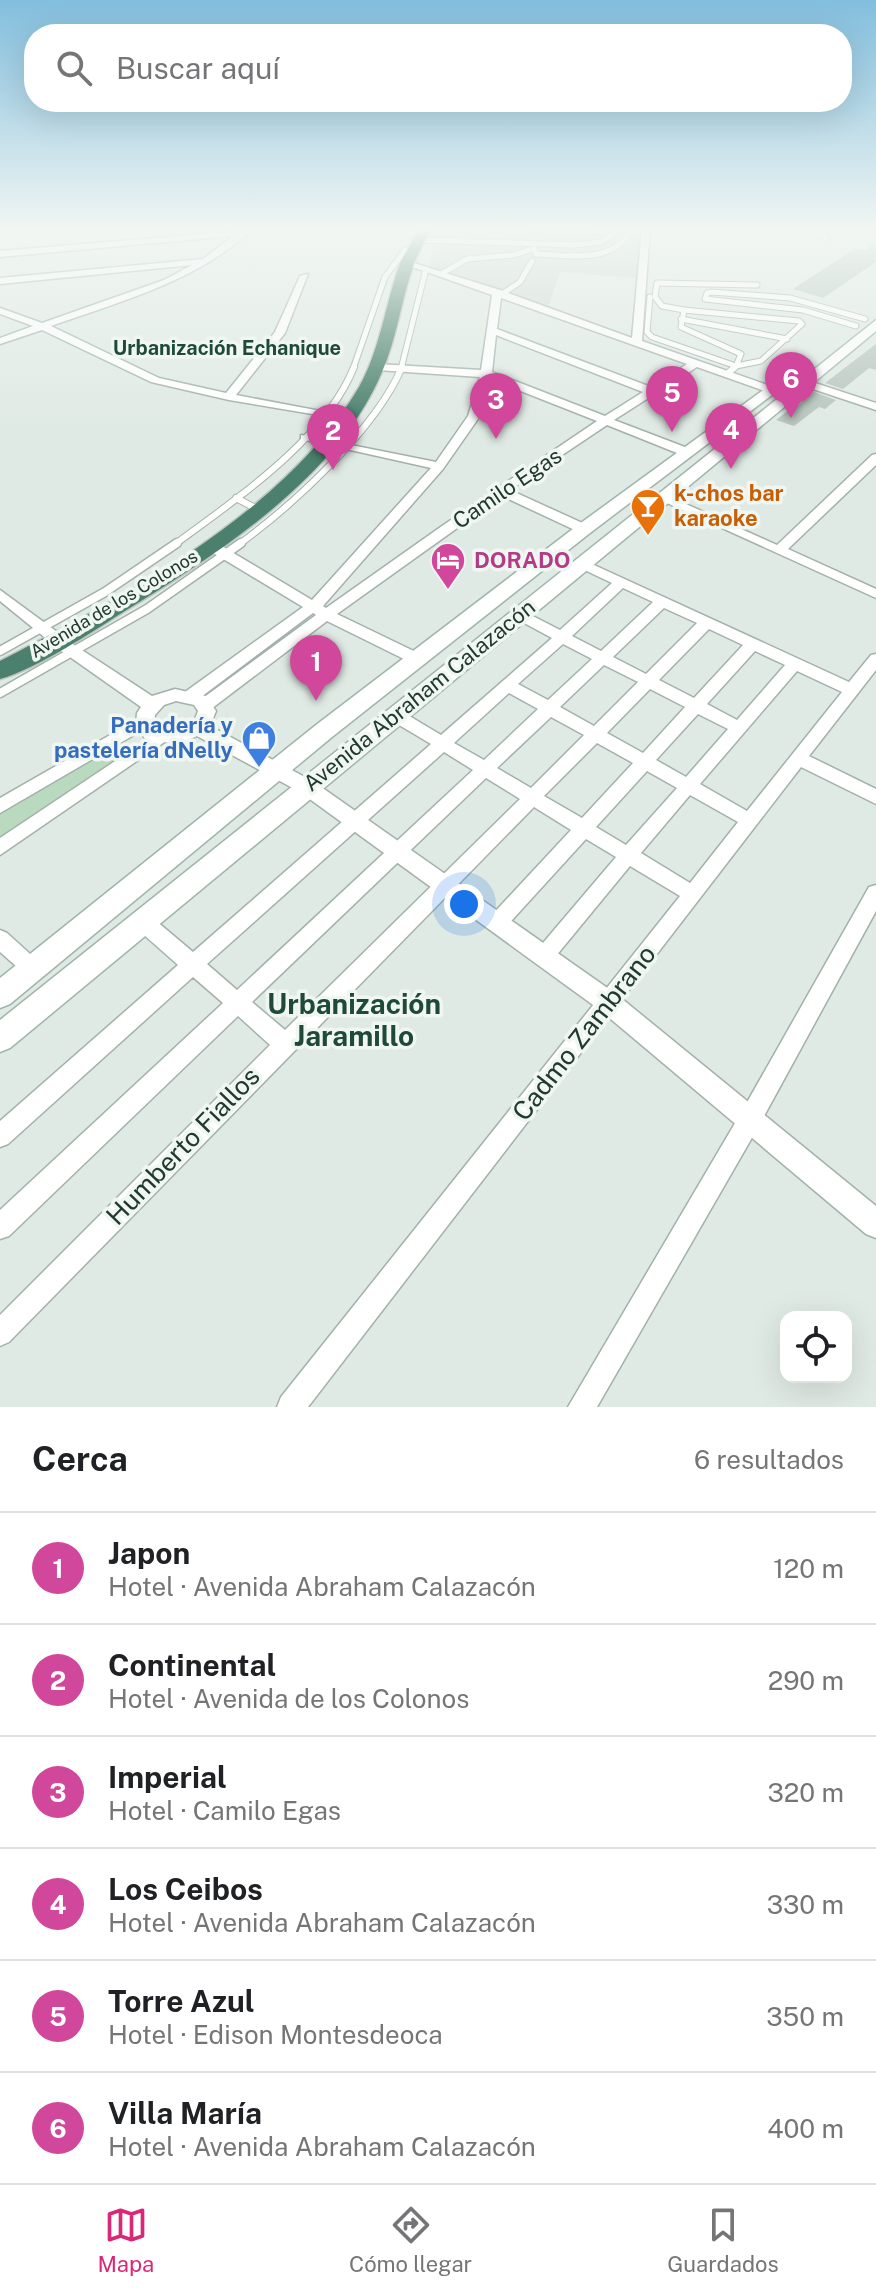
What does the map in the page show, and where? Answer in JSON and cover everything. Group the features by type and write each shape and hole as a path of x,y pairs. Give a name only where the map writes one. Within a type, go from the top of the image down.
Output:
{"highway":[{"name":"Avenida de los Colonos","path":"0,671 51,635 218,549 327,442 366,390 377,367 395,294"}],"main road":[{"name":"Avenida Abraham Calazacón","path":"0,1038 662,498 786,385 868,320"},
{"name":"Avenida Abraham Calazacón","path":"0,995 278,769 584,529 686,452 786,385"}],"street":[{"path":"0,341 134,294"},
{"path":"229,397 280,333 297,294"},
{"name":"Camilo Egas","path":"319,610 439,466 474,416 486,374 499,294"},
{"path":"501,294 696,363 876,407"},
{"path":"637,342 648,294"},
{"path":"0,311 42,326 155,380 326,415"},
{"path":"491,330 652,391"},
{"name":"Camilo Egas","path":"198,701 319,610 696,363"},
{"path":"377,367 486,374 686,452"},
{"path":"305,437 439,466"},
{"path":"779,550 876,458"},
{"path":"501,491 584,529"},
{"path":"662,498 876,594"},
{"path":"218,549 319,610 417,659"},
{"path":"581,563 852,690"},
{"path":"0,1136 191,964 444,744 622,582"},
{"path":"0,594 148,713"},
{"path":"0,1227 663,601"},
{"path":"518,614 739,728"},
{"name":"Humberto Fiallos","path":"0,1333 284,1043 707,622"},
{"path":"497,923 754,643"},
{"name":"Cadmo Zambrano","path":"291,1407 876,659"},
{"path":"544,956 626,853 689,787 795,663"},
{"path":"509,686 751,821"},
{"path":"0,806 175,695 198,701 206,717 198,728 180,737 160,737 148,731 148,713"},
{"path":"395,715 693,894"},
{"path":"198,728 307,787 608,1002 876,1224"},
{"path":"0,848 160,737"},
{"path":"800,759 876,797"},
{"path":"582,1407 749,1121 876,893"},
{"path":"142,921 284,1043"},
{"path":"0,939 32,968"}],"lane":[{"path":"0,651 51,635 236,498 305,437 326,415 356,366 382,294"},
{"path":"0,693 76,653 218,549 302,494 385,397 401,369 420,294"},
{"path":"649,297 662,306 684,310 799,321 802,324 761,361 732,370 652,337 647,332 649,297 651,294"},
{"path":"707,294 705,299 868,320"},
{"path":"734,294 790,298 868,320"},
{"path":"684,310 680,325 684,329 739,352 732,370"},
{"path":"681,319 787,339"},
{"path":"236,498 257,509"}],"shaded area":[{"path":"500,294 553,294 547,310"}],"green space":[{"path":"117,744 127,751 0,839 0,814"}],"building":[{"path":"809,294 829,294 823,298"},
{"path":"876,344 876,370 869,368 843,389 825,383"},
{"path":"814,392 836,400 825,409 819,407 794,426 776,420 792,411"}],"place":[{"name":"Villa María","path":"791,418"},
{"name":"Torre Azul","path":"672,432"},
{"name":"Imperial","path":"496,439"},
{"name":"Los Ceibos","path":"731,469"},
{"name":"Continental","path":"333,470"},
{"name":"k-chos bar karaoke","path":"648,537"},
{"name":"DORADO","path":"448,591"},
{"name":"Japon","path":"316,701"},
{"name":"Panadería y pastelería dNelly","path":"259,769"}],"district":[{"name":"Urbanización Echanique","path":"227,348"},
{"name":"Urbanización Jaramillo","path":"354,1020"}]}
